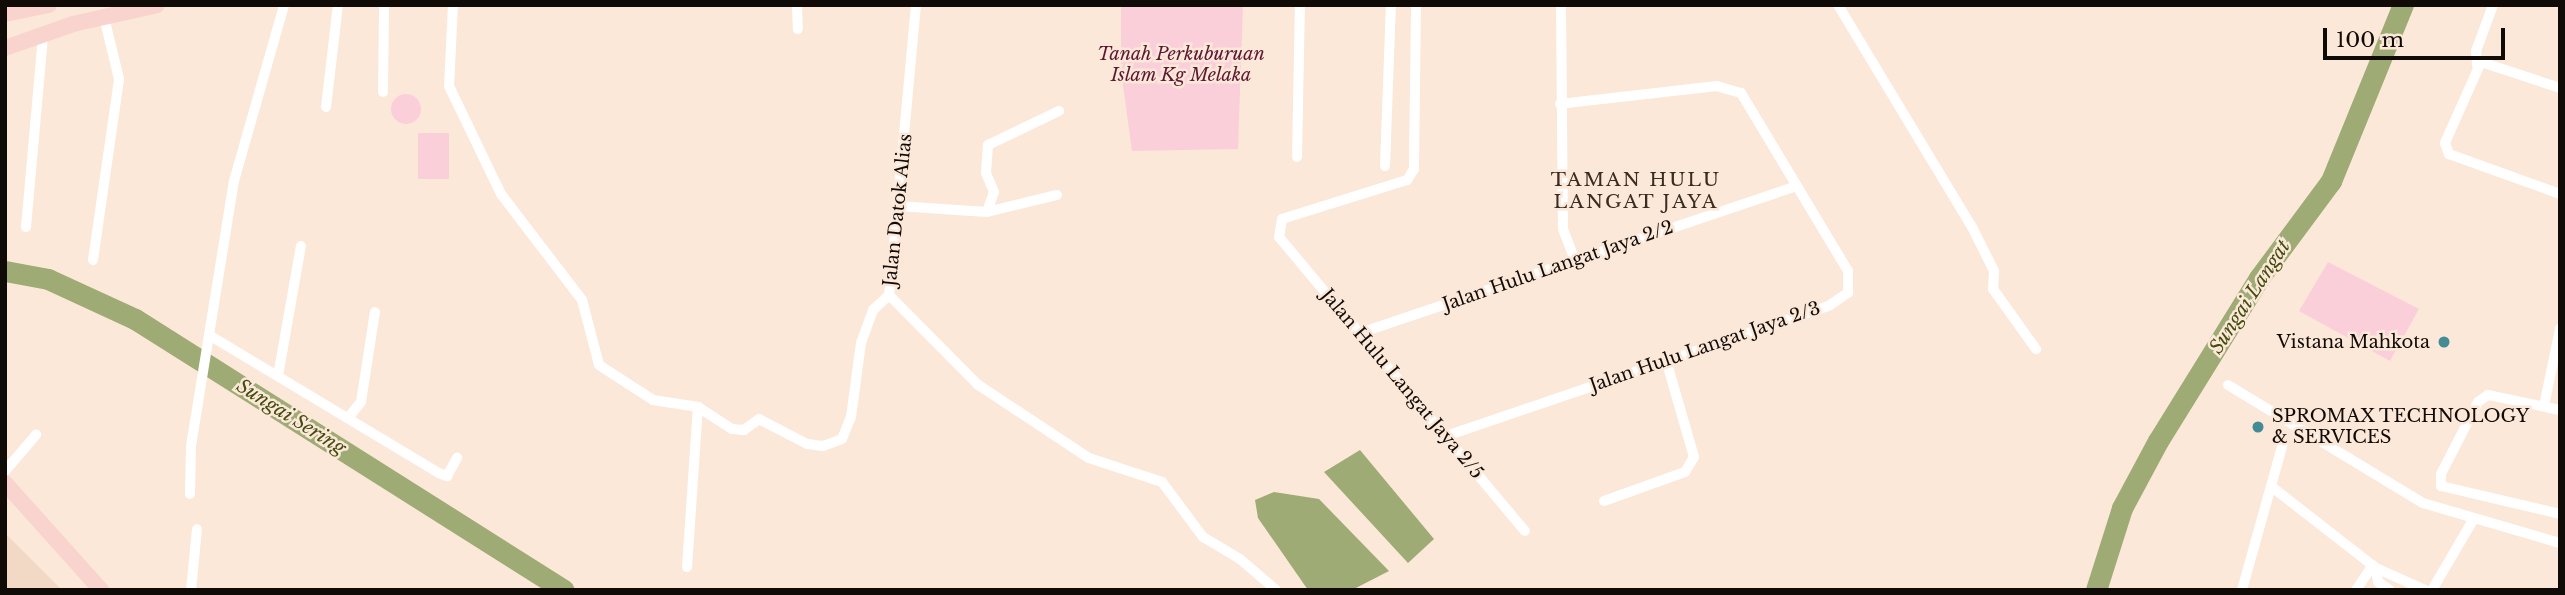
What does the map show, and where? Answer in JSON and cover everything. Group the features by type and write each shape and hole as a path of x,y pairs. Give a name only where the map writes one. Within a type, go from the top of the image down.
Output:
{"main road":[{"path":"5,13 49,5"},
{"path":"5,48 104,17 157,5"},
{"path":"5,483 101,590"}],"street":[{"path":"190,494 191,446 234,181 284,5"},
{"path":"326,107 338,5"},
{"path":"383,92 384,5"},
{"path":"453,5 449,86 501,194 582,300 599,365 653,400 698,407 732,429 744,430 759,419 807,444 842,439 851,417 861,343 873,310 889,295"},
{"path":"797,5 798,29"},
{"name":"Jalan Datok Alias","path":"916,5 889,295 977,384 1089,458 1162,482 1203,537 1276,590"},
{"path":"1297,157 1300,5"},
{"path":"1385,166 1391,5"},
{"name":"Jalan Hulu Langat Jaya 2/5","path":"1416,5 1414,169 1407,180 1282,219 1279,237 1525,531"},
{"path":"1561,5 1563,229 1575,260"},
{"path":"1838,5 1949,187 1990,262 1993,289 2036,349"},
{"path":"2493,5 2476,51 2477,65 2445,148 2560,194"},
{"path":"93,260 120,79 104,17"},
{"path":"26,228 43,37"},
{"path":"2477,65 2490,62 2560,88"},
{"path":"1560,104 1717,86 1741,93 1797,186"},
{"path":"987,212 994,192 986,173 988,145 1059,111"},
{"name":"Jalan Hulu Langat Jaya 2/2","path":"1360,333 1797,186"},
{"name":"Jalan Hulu Langat Jaya 2/3","path":"1446,436 1830,305 1848,293 1848,271 1797,186"},
{"path":"898,205 987,212 1057,195"},
{"path":"278,376 300,246"},
{"path":"348,418 361,402 375,312"},
{"path":"2544,406 2560,329"},
{"path":"209,339 278,376 447,476 457,458"},
{"path":"1604,501 1685,472 1694,457 1666,360"},
{"path":"2228,385 2423,503 2473,520 2560,543"},
{"path":"2560,410 2488,395 2479,402 2441,474 2441,486 2560,514"},
{"path":"687,567 698,407"},
{"path":"5,471 36,435"},
{"path":"2242,590 2283,443"},
{"path":"2272,487 2374,566 2426,590"},
{"path":"2432,590 2473,520"},
{"path":"191,590 197,529"},
{"path":"2356,590 2374,566"},
{"path":"2374,566 2378,582 2390,590"}],"shaded area":[{"path":"1360,450 1434,539 1408,563 1324,472"},
{"path":"1274,492 1319,499 1389,571 1352,590 1308,590 1258,518 1255,500"},
{"path":"5,533 62,590 5,590"}],"green space":[{"name":"Tanah Perkuburuan Islam Kg Melaka","path":"1121,5 1243,5 1238,149 1132,151 1121,71"},
{"path":"406,94 412,95 420,103 420,115 412,123 406,124 400,123 392,115 391,109 392,103 400,95"},
{"path":"418,133 449,133 449,179 418,179"},
{"path":"2328,262 2419,309 2390,361 2299,311"}],"waterway":[{"name":"Sungai Langat","path":"2096,590 2122,508 2158,441 2259,278 2331,181 2403,5"},
{"name":"Sungai Sering","path":"5,271 48,279 135,319 564,590"}],"place":[{"name":"Vistana Mahkota","path":"2444,342"},
{"name":"SPROMAX TECHNOLOGY & SERVICES","path":"2258,427"}],"district":[{"name":"TAMAN HULU LANGAT JAYA","path":"1636,191"}]}
